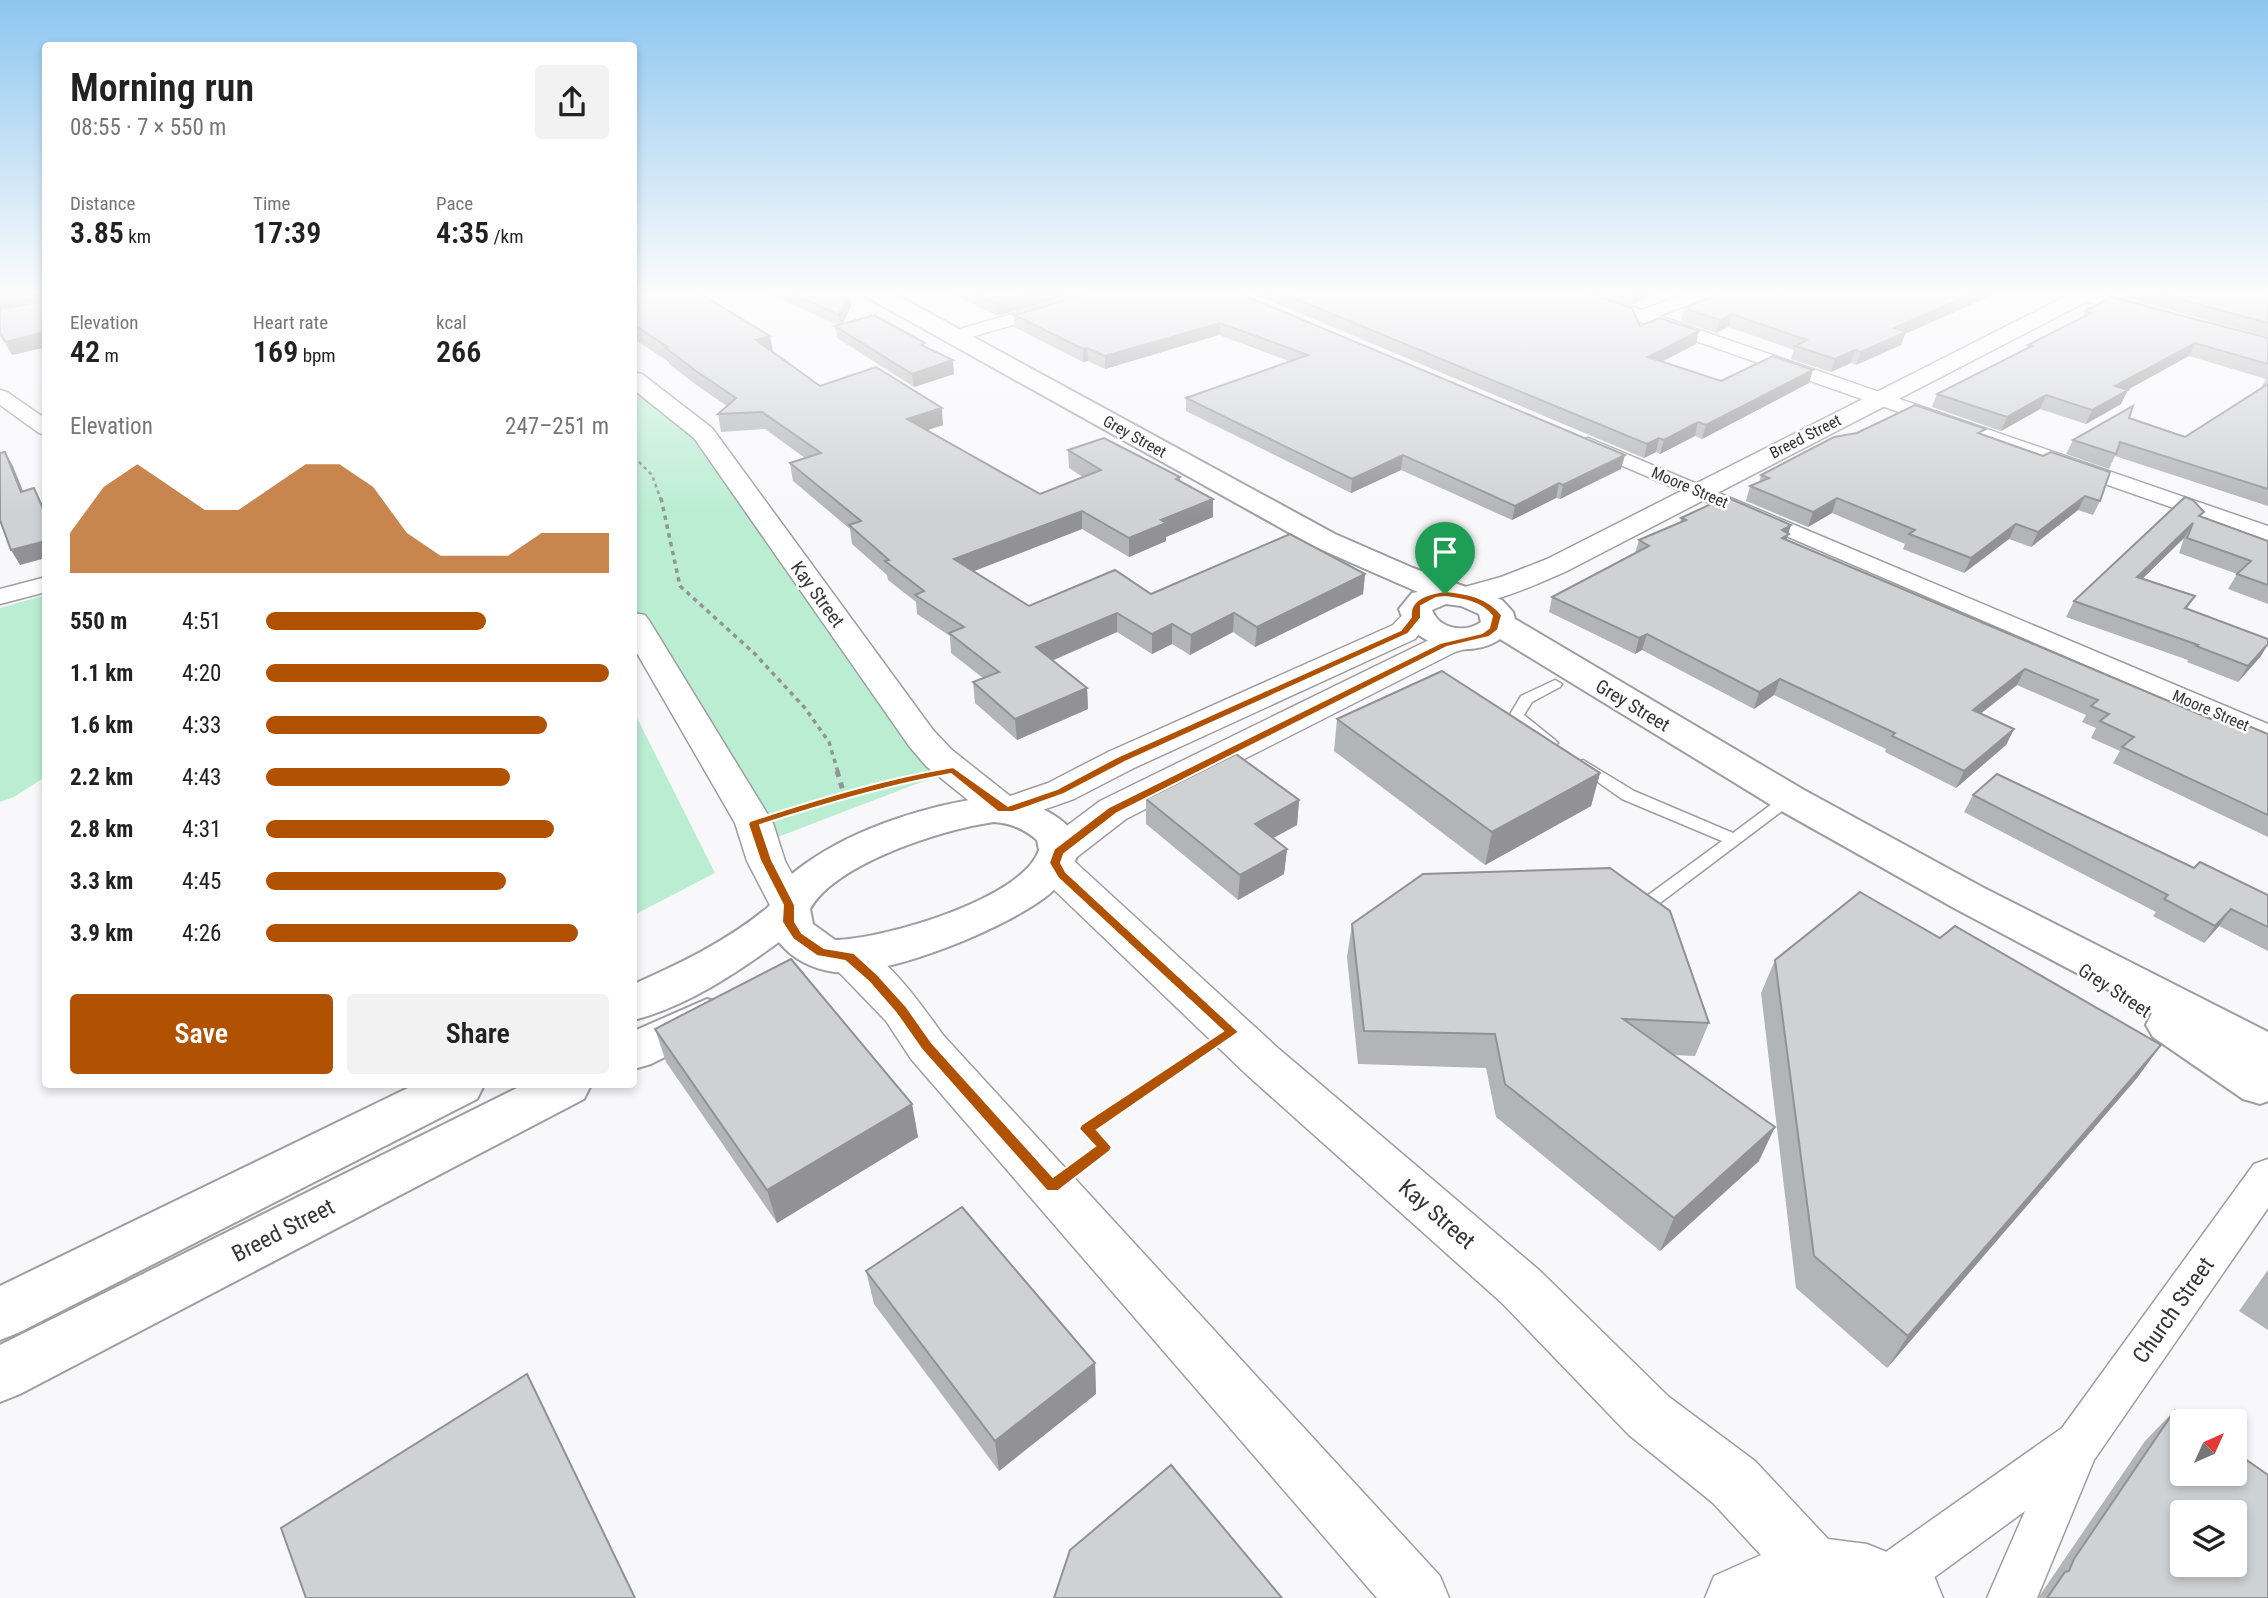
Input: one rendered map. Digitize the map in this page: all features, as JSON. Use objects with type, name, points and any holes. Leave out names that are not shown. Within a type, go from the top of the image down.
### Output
[{"type":"main road","name":"Grey Street","points":[[1008,366],[1324,540],[1402,575],[1491,607],[1483,629]]},
{"type":"main road","name":"Grey Street","points":[[1324,540],[1381,582],[1415,614],[1425,628],[1444,636],[1483,629],[1969,898],[2266,1080]]},
{"type":"main road","points":[[1415,614],[1418,605],[1433,596],[1461,595]]},
{"type":"main road","name":"Grey Street","points":[[1483,629],[1555,684],[1654,737],[1731,764]]},
{"type":"main road","points":[[637,1002],[715,966],[788,909],[809,881],[853,855],[950,817],[1005,809],[1026,814],[1041,822],[1051,833],[1057,858],[1018,895],[956,927],[883,951],[842,956],[788,974]]},
{"type":"main road","points":[[788,909],[788,922],[797,936],[811,947],[842,956]]},
{"type":"main road","points":[[637,1050],[747,997]]},
{"type":"main road","points":[[0,1314],[454,1088]]},
{"type":"main road","name":"Breed Street","points":[[0,1375],[561,1088]]},
{"type":"street","points":[[1789,366],[2268,534]]},
{"type":"street","name":"Breed Street","points":[[1461,595],[1512,583],[1557,565],[1943,366]]},
{"type":"street","name":"Kay Street","points":[[637,381],[703,433],[921,738],[953,770],[1005,809]]},
{"type":"street","points":[[0,396],[42,426]]},
{"type":"street","name":"Moore Street","points":[[1572,437],[2268,734]]},
{"type":"street","name":"Breed Street","points":[[1057,858],[1113,810],[1444,645],[1483,629],[1557,565]]},
{"type":"street","points":[[0,597],[42,585]]},
{"type":"street","points":[[1005,809],[1060,791],[1121,760],[1404,632],[1415,614]]},
{"type":"street","points":[[637,627],[754,824],[766,860],[788,909]]},
{"type":"street","name":"Kay Street","points":[[1057,858],[1062,875],[1283,1080],[1521,1287],[1619,1389],[1649,1416],[1734,1482],[1815,1569]]},
{"type":"street","points":[[842,956],[892,999],[927,1047],[1418,1598]]},
{"type":"street","name":"Church Street","points":[[2012,1598],[2078,1444],[2268,1176]]},
{"type":"street","name":"Church Street","points":[[1900,1590],[2078,1444]]},
{"type":"street","points":[[1736,1598],[1768,1581],[1815,1569],[1857,1571],[1900,1590]]},
{"type":"lane","points":[[1555,684],[1526,699],[1516,716],[1569,756],[1628,795],[1734,840]]},
{"type":"lane","points":[[1642,908],[1790,799]]},
{"type":"path","points":[[637,460],[652,475],[662,501],[680,586],[755,654],[805,708],[829,742],[844,794]]},
{"type":"path","points":[[754,824],[844,794],[953,770]]},
{"type":"path","points":[[1052,1186],[1105,1147],[1087,1129],[1232,1032]]},
{"type":"green space","points":[[637,381],[703,433],[953,770],[762,843],[754,823],[637,627]]},
{"type":"green space","points":[[42,596],[42,779],[14,797],[0,802],[0,608]]},
{"type":"green space","points":[[637,718],[715,873],[637,913]]},
{"type":"building","points":[[689,366],[792,366],[820,386],[876,367],[942,408],[907,419],[1040,494],[1101,470],[1068,450],[1104,438],[1180,477],[1176,479],[1213,499],[1161,520],[1166,523],[1129,538],[1082,511],[954,559],[1029,606],[1115,570],[1151,594],[1290,534],[1365,574],[1257,627],[1234,613],[1191,635],[1172,624],[1152,634],[1117,613],[1036,647],[1087,688],[1015,719],[973,682],[999,672],[949,633],[964,627],[915,595],[924,591],[885,561],[889,560],[849,525],[861,521],[790,463],[821,453],[762,412],[718,414],[736,398]]},
{"type":"building","points":[[898,366],[937,366],[912,374]]},
{"type":"building","points":[[1278,366],[1412,366],[1625,455],[1563,485],[1559,483],[1515,506],[1403,455],[1352,479],[1186,398]]},
{"type":"building","points":[[1457,366],[1674,366],[1721,381],[1753,366],[1800,366],[1813,370],[1706,425],[1698,422],[1664,440],[1659,438],[1647,444]]},
{"type":"building","points":[[1993,366],[2153,366],[2115,386],[2128,390],[2092,410],[2046,395],[2007,417],[1937,394]]},
{"type":"building","points":[[2268,384],[2268,489],[2120,442],[2116,454],[2073,440],[2133,406],[2129,418],[2185,437]]},
{"type":"building","points":[[1915,405],[1986,429],[1978,433],[2043,456],[2051,452],[2110,472],[2100,501],[2085,496],[2038,532],[2016,524],[1971,558],[1909,534],[1915,530],[1837,498],[1813,512],[1750,486],[1769,478],[1761,475],[1834,437],[1857,433]]},
{"type":"building","points":[[5,452],[21,492],[34,488],[42,507],[42,542],[11,550],[0,520],[0,453]]},
{"type":"building","points":[[1726,497],[1791,525],[1782,530],[1789,534],[1782,538],[2211,719],[2217,713],[2268,734],[2268,815],[2122,747],[2134,737],[2100,721],[2109,714],[2091,706],[2098,700],[2025,669],[1973,710],[2014,729],[1964,771],[1892,736],[1895,733],[1780,679],[1759,692],[1647,634],[1639,638],[1552,597],[1649,546],[1639,540],[1686,520],[1681,518]]},
{"type":"building","points":[[2185,497],[2193,500],[2204,512],[2199,516],[2268,541],[2268,585],[2237,574],[2251,561],[2187,538],[2193,523],[2137,577],[2195,596],[2185,608],[2268,639],[2268,644],[2248,666],[2196,646],[2198,645],[2074,601]]},
{"type":"building","points":[[1442,671],[1600,773],[1492,832],[1337,719]]},
{"type":"building","points":[[1236,754],[1299,800],[1255,824],[1287,849],[1240,875],[1146,799]]},
{"type":"building","points":[[1997,774],[2194,868],[2200,862],[2268,895],[2268,927],[2231,909],[2215,926],[2164,899],[2168,895],[1973,795]]},
{"type":"building","points":[[1610,868],[1670,911],[1709,1023],[1623,1019],[1775,1127],[1674,1218],[1505,1084],[1495,1034],[1364,1031],[1352,924],[1423,874]]},
{"type":"building","points":[[1860,892],[1940,938],[1955,926],[2161,1045],[1908,1336],[1814,1256],[1775,960]]},
{"type":"building","points":[[791,959],[912,1104],[767,1190],[655,1029]]},
{"type":"building","points":[[962,1207],[1095,1363],[995,1441],[866,1271]]},
{"type":"building","points":[[527,1374],[635,1598],[306,1598],[281,1528]]},
{"type":"building","points":[[2170,1417],[2170,1486],[2247,1486],[2247,1460],[2268,1475],[2268,1598],[2047,1598],[2065,1572],[2069,1571],[2074,1559]]},
{"type":"building","points":[[1171,1465],[1282,1598],[1054,1598],[1070,1550]]},
{"type":"route","points":[[1445,594],[1465,596],[1491,607],[1497,615],[1494,630],[1485,635],[1444,645],[1113,810],[1058,852],[1055,863],[1062,875],[1232,1032],[1087,1129],[1105,1147],[1052,1186],[927,1047],[901,1009],[874,978],[849,956],[835,956],[811,947],[797,936],[788,922],[789,905],[766,860],[754,824],[844,794],[953,770],[1002,809],[1009,810],[1060,791],[1121,760],[1404,632],[1416,618],[1418,605],[1433,596],[1445,594]]}]
